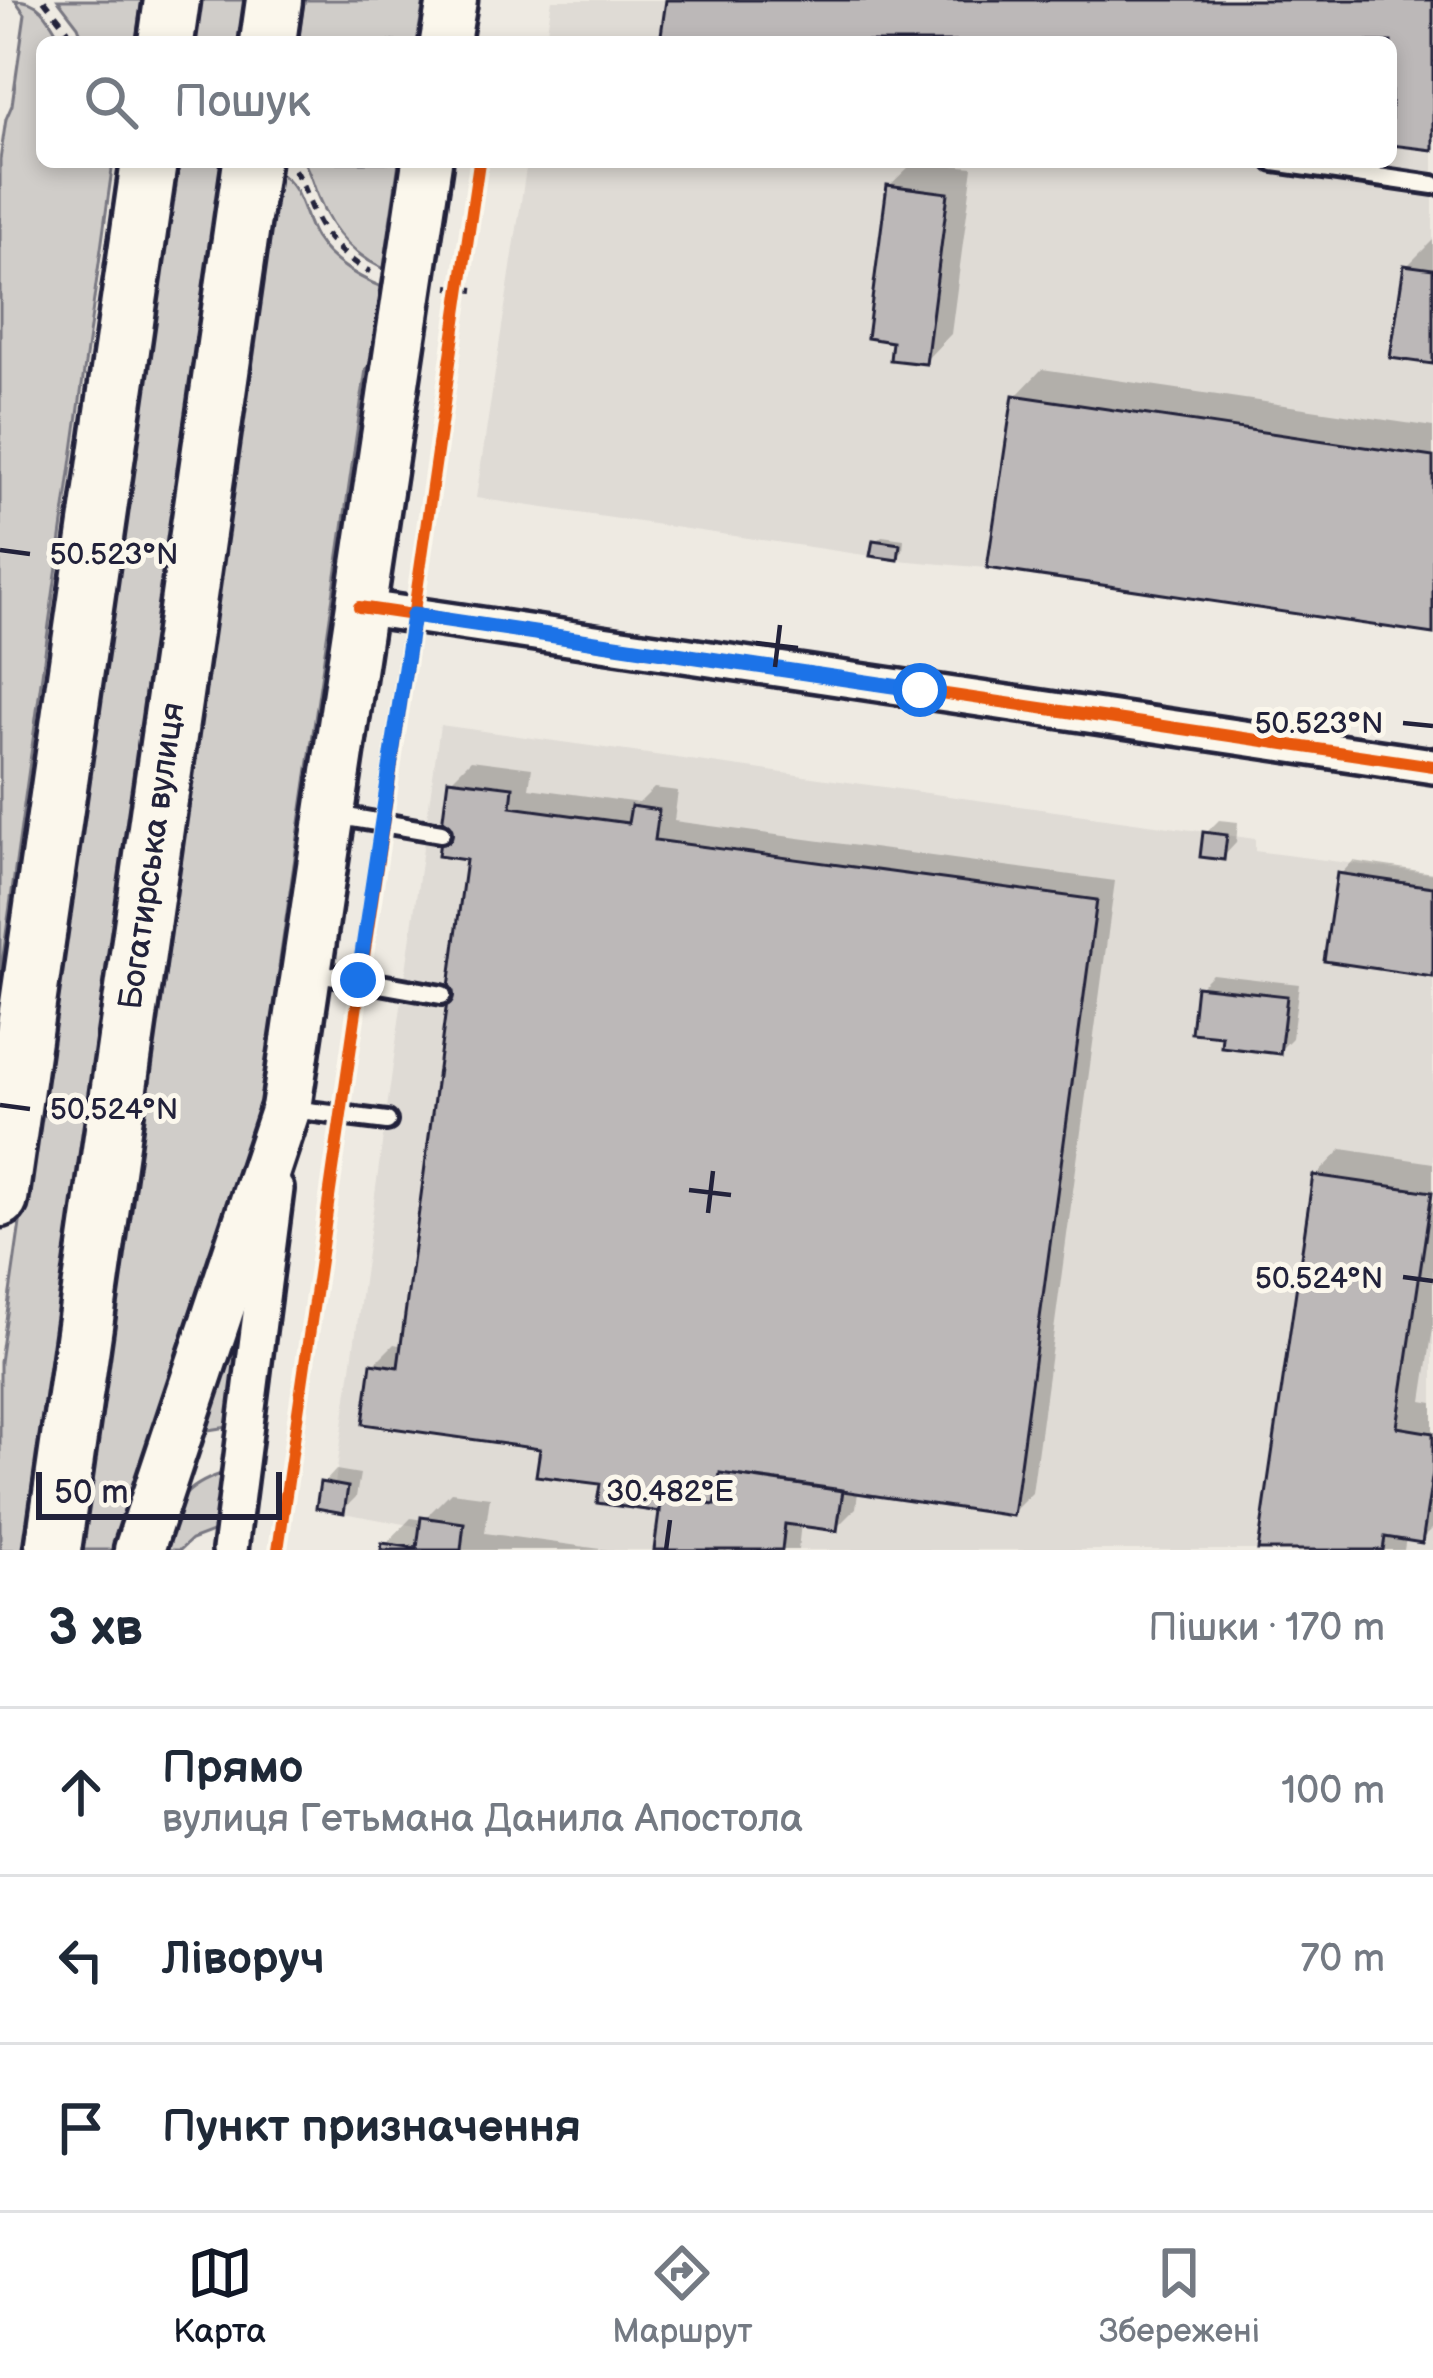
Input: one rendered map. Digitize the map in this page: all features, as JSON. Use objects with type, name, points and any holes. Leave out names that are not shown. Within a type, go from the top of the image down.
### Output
[{"type":"main road","points":[[167,36],[172,0]]},
{"type":"main road","points":[[269,36],[274,0]]},
{"type":"main road","points":[[447,36],[452,0]]},
{"type":"main road","points":[[0,1199],[148,168]]},
{"type":"main road","name":"Богатирська вулиця","points":[[53,1550],[250,168]]},
{"type":"main road","points":[[139,1550],[286,1108],[426,168]]},
{"type":"street","points":[[359,607],[1433,766]]},
{"type":"street","points":[[230,1550],[286,1108]]},
{"type":"lane","points":[[1315,168],[1433,185]]},
{"type":"lane","points":[[330,814],[441,833]]},
{"type":"lane","points":[[307,971],[442,994]]},
{"type":"lane","points":[[286,1108],[387,1121]]},
{"type":"path","points":[[44,0],[70,36]]},
{"type":"path","points":[[293,168],[329,238],[363,269],[385,278],[467,290]]},
{"type":"path","points":[[456,312],[467,290],[463,268]]},
{"type":"shaded area","points":[[15,0],[39,7],[59,36],[36,36],[36,168],[112,168],[0,978],[0,160],[25,14]]},
{"type":"shaded area","points":[[58,0],[142,0],[137,36],[82,36]]},
{"type":"shaded area","points":[[197,0],[245,0],[241,36],[192,36]]},
{"type":"shaded area","points":[[304,0],[424,0],[418,36],[299,36]]},
{"type":"shaded area","points":[[552,0],[1433,0],[1433,634],[476,498],[526,168],[1397,168],[1397,36],[546,36]]},
{"type":"shaded area","points":[[172,168],[221,168],[26,1550],[0,1550],[0,1362]]},
{"type":"shaded area","points":[[307,168],[398,168],[390,223],[398,246],[393,272],[358,253],[325,211]]},
{"type":"shaded area","points":[[278,173],[292,186],[315,237],[330,255],[360,277],[393,291],[382,348],[366,369],[279,967],[292,1000],[119,1550],[80,1550]]},
{"type":"shaded area","points":[[440,725],[1255,839],[1255,851],[1433,874],[1433,1550],[381,1550],[382,1543],[417,1548],[420,1527],[316,1508],[320,1482],[335,1484]]},
{"type":"shaded area","points":[[250,1262],[228,1427],[196,1432]]},
{"type":"shaded area","points":[[221,1474],[215,1531],[180,1550],[157,1550],[186,1494]]},
{"type":"building","points":[[666,0],[1433,0],[1433,150],[1397,146],[1397,36],[661,36]]},
{"type":"building","points":[[887,185],[948,193],[926,364],[890,360],[892,342],[867,338]]},
{"type":"building","points":[[1404,265],[1433,269],[1433,364],[1390,358]]},
{"type":"building","points":[[1013,395],[1433,457],[1433,634],[987,568]]},
{"type":"building","points":[[873,540],[900,544],[898,560],[870,556]]},
{"type":"building","points":[[448,779],[513,787],[511,807],[628,823],[631,806],[659,810],[655,840],[1097,900],[1013,1516],[720,1473],[715,1505],[661,1498],[660,1512],[597,1503],[600,1484],[536,1476],[540,1449],[363,1424],[371,1363],[398,1367],[466,860],[438,856]]},
{"type":"building","points":[[1203,832],[1227,835],[1224,860],[1200,857]]},
{"type":"building","points":[[1337,873],[1433,887],[1433,977],[1324,961]]},
{"type":"building","points":[[1196,986],[1287,996],[1280,1054],[1221,1047],[1222,1036],[1191,1033]]},
{"type":"building","points":[[1313,1175],[1432,1192],[1397,1427],[1433,1433],[1433,1472],[1422,1543],[1385,1537],[1383,1550],[1258,1550]]},
{"type":"building","points":[[720,1473],[843,1490],[837,1531],[785,1524],[782,1550],[654,1550],[661,1498],[715,1505]]},
{"type":"building","points":[[320,1482],[348,1487],[344,1513],[316,1508]]},
{"type":"building","points":[[421,1517],[464,1523],[461,1550],[381,1550],[382,1543],[417,1548]]},
{"type":"cycle path","points":[[278,1550],[478,168]]},
{"type":"cycle path","points":[[359,607],[1433,766]]},
{"type":"route","points":[[358,980],[413,615],[920,690]]}]
